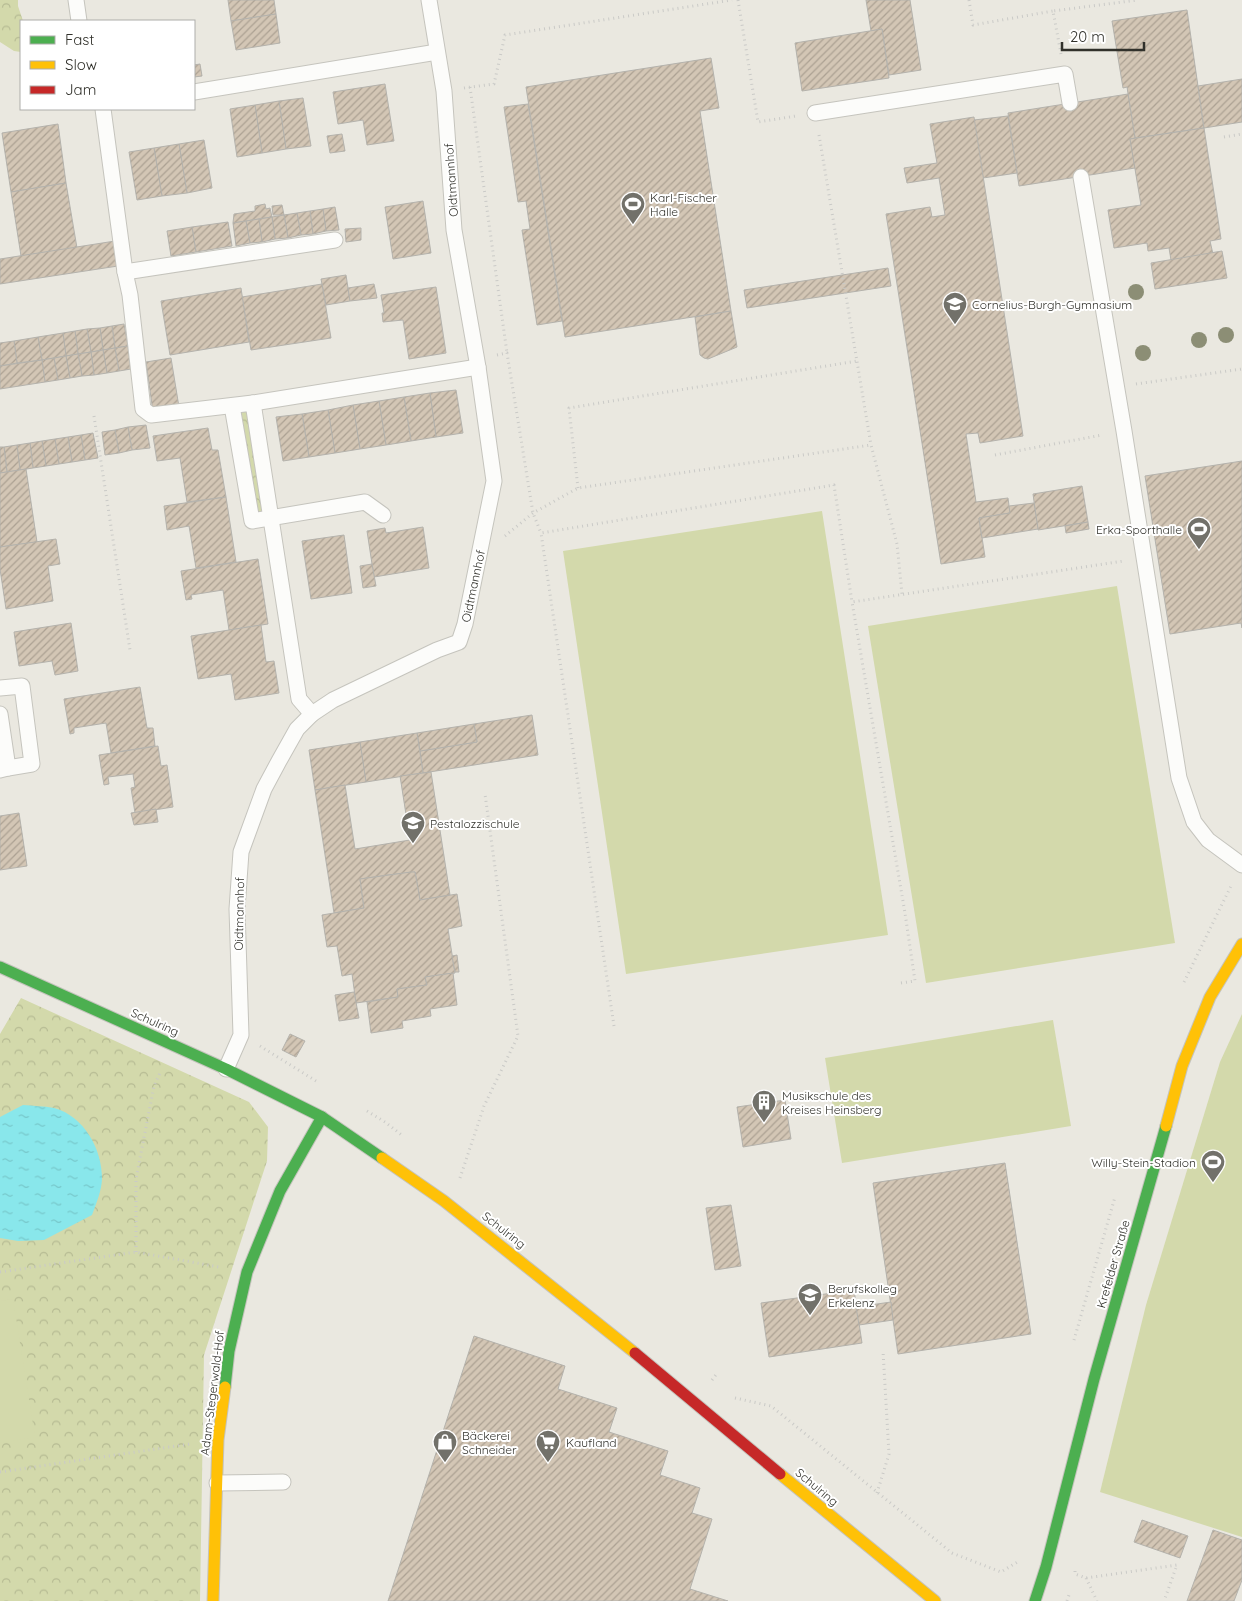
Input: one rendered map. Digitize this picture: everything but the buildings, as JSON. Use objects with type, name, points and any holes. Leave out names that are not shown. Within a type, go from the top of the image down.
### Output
[{"type":"street","name":"Krefelder Straße","points":[[1035,1601],[1046,1566],[1094,1379],[1182,1066],[1210,997],[1242,944]]},
{"type":"street","name":"Schulring","points":[[0,967],[226,1068],[322,1117],[444,1201],[540,1276],[660,1372],[828,1514],[935,1601]]},
{"type":"street","name":"Adam-Stegerwald-Hof","points":[[213,1601],[218,1440],[229,1352],[247,1272],[280,1191],[322,1117]]},
{"type":"lane","points":[[76,0],[79,20]]},
{"type":"lane","name":"Oidtmannhof","points":[[226,1068],[241,1036],[237,909],[241,852],[264,789],[297,729],[312,714],[333,700],[437,650],[459,642],[465,624],[481,550],[494,481],[477,362],[454,230],[444,91],[429,0]]},
{"type":"lane","points":[[195,92],[437,52]]},
{"type":"lane","points":[[815,113],[1065,74],[1070,103]]},
{"type":"lane","points":[[103,110],[125,272],[130,295],[143,409],[150,416],[253,403],[477,362]]},
{"type":"lane","points":[[1081,177],[1124,431],[1179,778],[1194,822],[1208,840],[1242,865]]},
{"type":"lane","points":[[125,272],[335,240]]},
{"type":"lane","points":[[253,403],[299,699],[312,714]]},
{"type":"lane","points":[[232,406],[252,521],[365,502],[383,515]]},
{"type":"lane","points":[[0,688],[22,686],[32,764],[4,769],[0,714]]},
{"type":"lane","points":[[217,1483],[283,1482]]},
{"type":"path","points":[[614,1026],[541,532],[533,513],[506,353],[470,87],[494,84],[505,35],[732,0]]},
{"type":"path","points":[[738,0],[758,122],[815,113],[871,445],[896,544],[902,594]]},
{"type":"path","points":[[969,0],[973,25],[1138,0]]},
{"type":"path","points":[[1053,12],[1065,74]]},
{"type":"path","points":[[1224,137],[1242,134]]},
{"type":"path","points":[[477,362],[506,353]]},
{"type":"path","points":[[578,488],[569,408],[857,360]]},
{"type":"path","points":[[1116,387],[1242,369]]},
{"type":"path","points":[[94,416],[130,650]]},
{"type":"path","points":[[995,455],[1124,431]]},
{"type":"path","points":[[481,550],[492,547],[533,513],[578,488],[871,445]]},
{"type":"path","points":[[541,532],[834,485],[915,981],[901,983]]},
{"type":"path","points":[[852,602],[1144,558]]},
{"type":"path","points":[[452,1174],[459,1180],[484,1106],[518,1036],[485,794]]},
{"type":"path","points":[[241,1036],[321,1083]]},
{"type":"path","points":[[136,1252],[136,1179],[154,1086],[171,1044]]},
{"type":"path","points":[[361,1108],[385,1122],[407,1139]]},
{"type":"path","points":[[0,1272],[136,1252],[247,1272]]},
{"type":"path","points":[[877,1493],[889,1454],[883,1351]]},
{"type":"path","points":[[718,1372],[712,1380],[719,1386]]},
{"type":"path","points":[[734,1398],[771,1406],[952,1553],[1001,1572],[1021,1560],[1046,1566]]},
{"type":"path","points":[[0,1472],[218,1440]]},
{"type":"path","points":[[1067,1601],[1074,1574],[1086,1578],[1177,1565],[1164,1601]]},
{"type":"path","points":[[1086,1578],[1097,1601]]},
{"type":"green space","points":[[0,0],[18,0],[23,20],[20,20],[20,52],[14,51],[0,42]]},
{"type":"green space","points":[[248,411],[265,512],[255,513],[238,413]]},
{"type":"green space","points":[[822,511],[888,935],[626,974],[563,551]]},
{"type":"green space","points":[[1117,586],[1175,943],[926,983],[868,626]]},
{"type":"green space","points":[[21,998],[249,1102],[268,1127],[267,1161],[204,1355],[200,1601],[0,1601],[0,1034]]},
{"type":"green space","name":"Willy-Stein-Stadion","points":[[1242,1014],[1242,1537],[1100,1492],[1146,1305],[1220,1062]]},
{"type":"green space","points":[[1053,1020],[1071,1126],[842,1163],[825,1058]]},
{"type":"green space","points":[[13,1299],[35,1437],[0,1443],[0,1301]]},
{"type":"water","points":[[23,1105],[54,1108],[74,1118],[95,1145],[101,1167],[101,1187],[92,1215],[44,1240],[18,1241],[0,1238],[0,1117]]},
{"type":"traffic: fast","points":[[0,967],[226,1069],[322,1117],[382,1158]]},
{"type":"traffic: fast","points":[[225,1387],[229,1351],[247,1272],[280,1191],[322,1117]]},
{"type":"traffic: fast","points":[[1035,1601],[1046,1567],[1094,1379],[1166,1126]]},
{"type":"traffic: slow","points":[[1166,1126],[1182,1066],[1210,997],[1242,944]]},
{"type":"traffic: slow","points":[[382,1158],[444,1201],[635,1353]]},
{"type":"traffic: slow","points":[[213,1601],[218,1440],[225,1387]]},
{"type":"traffic: slow","points":[[780,1474],[935,1601]]},
{"type":"traffic: jam","points":[[635,1353],[780,1474]]},
{"type":"place","name":"Karl-Fischer Halle","points":[[633,225]]},
{"type":"place","name":"Cornelius-Burgh-Gymnasium","points":[[955,325]]},
{"type":"place","name":"Erka-Sporthalle","points":[[1199,550]]},
{"type":"place","name":"Pestalozzischule","points":[[413,844]]},
{"type":"place","name":"Musikschule des Kreises Heinsberg","points":[[764,1123]]},
{"type":"place","name":"Willy-Stein-Stadion","points":[[1213,1183]]},
{"type":"place","name":"Berufskolleg Erkelenz","points":[[810,1316]]},
{"type":"place","name":"Bäckerei Schneider","points":[[445,1463]]},
{"type":"place","name":"Kaufland","points":[[548,1463]]}]
